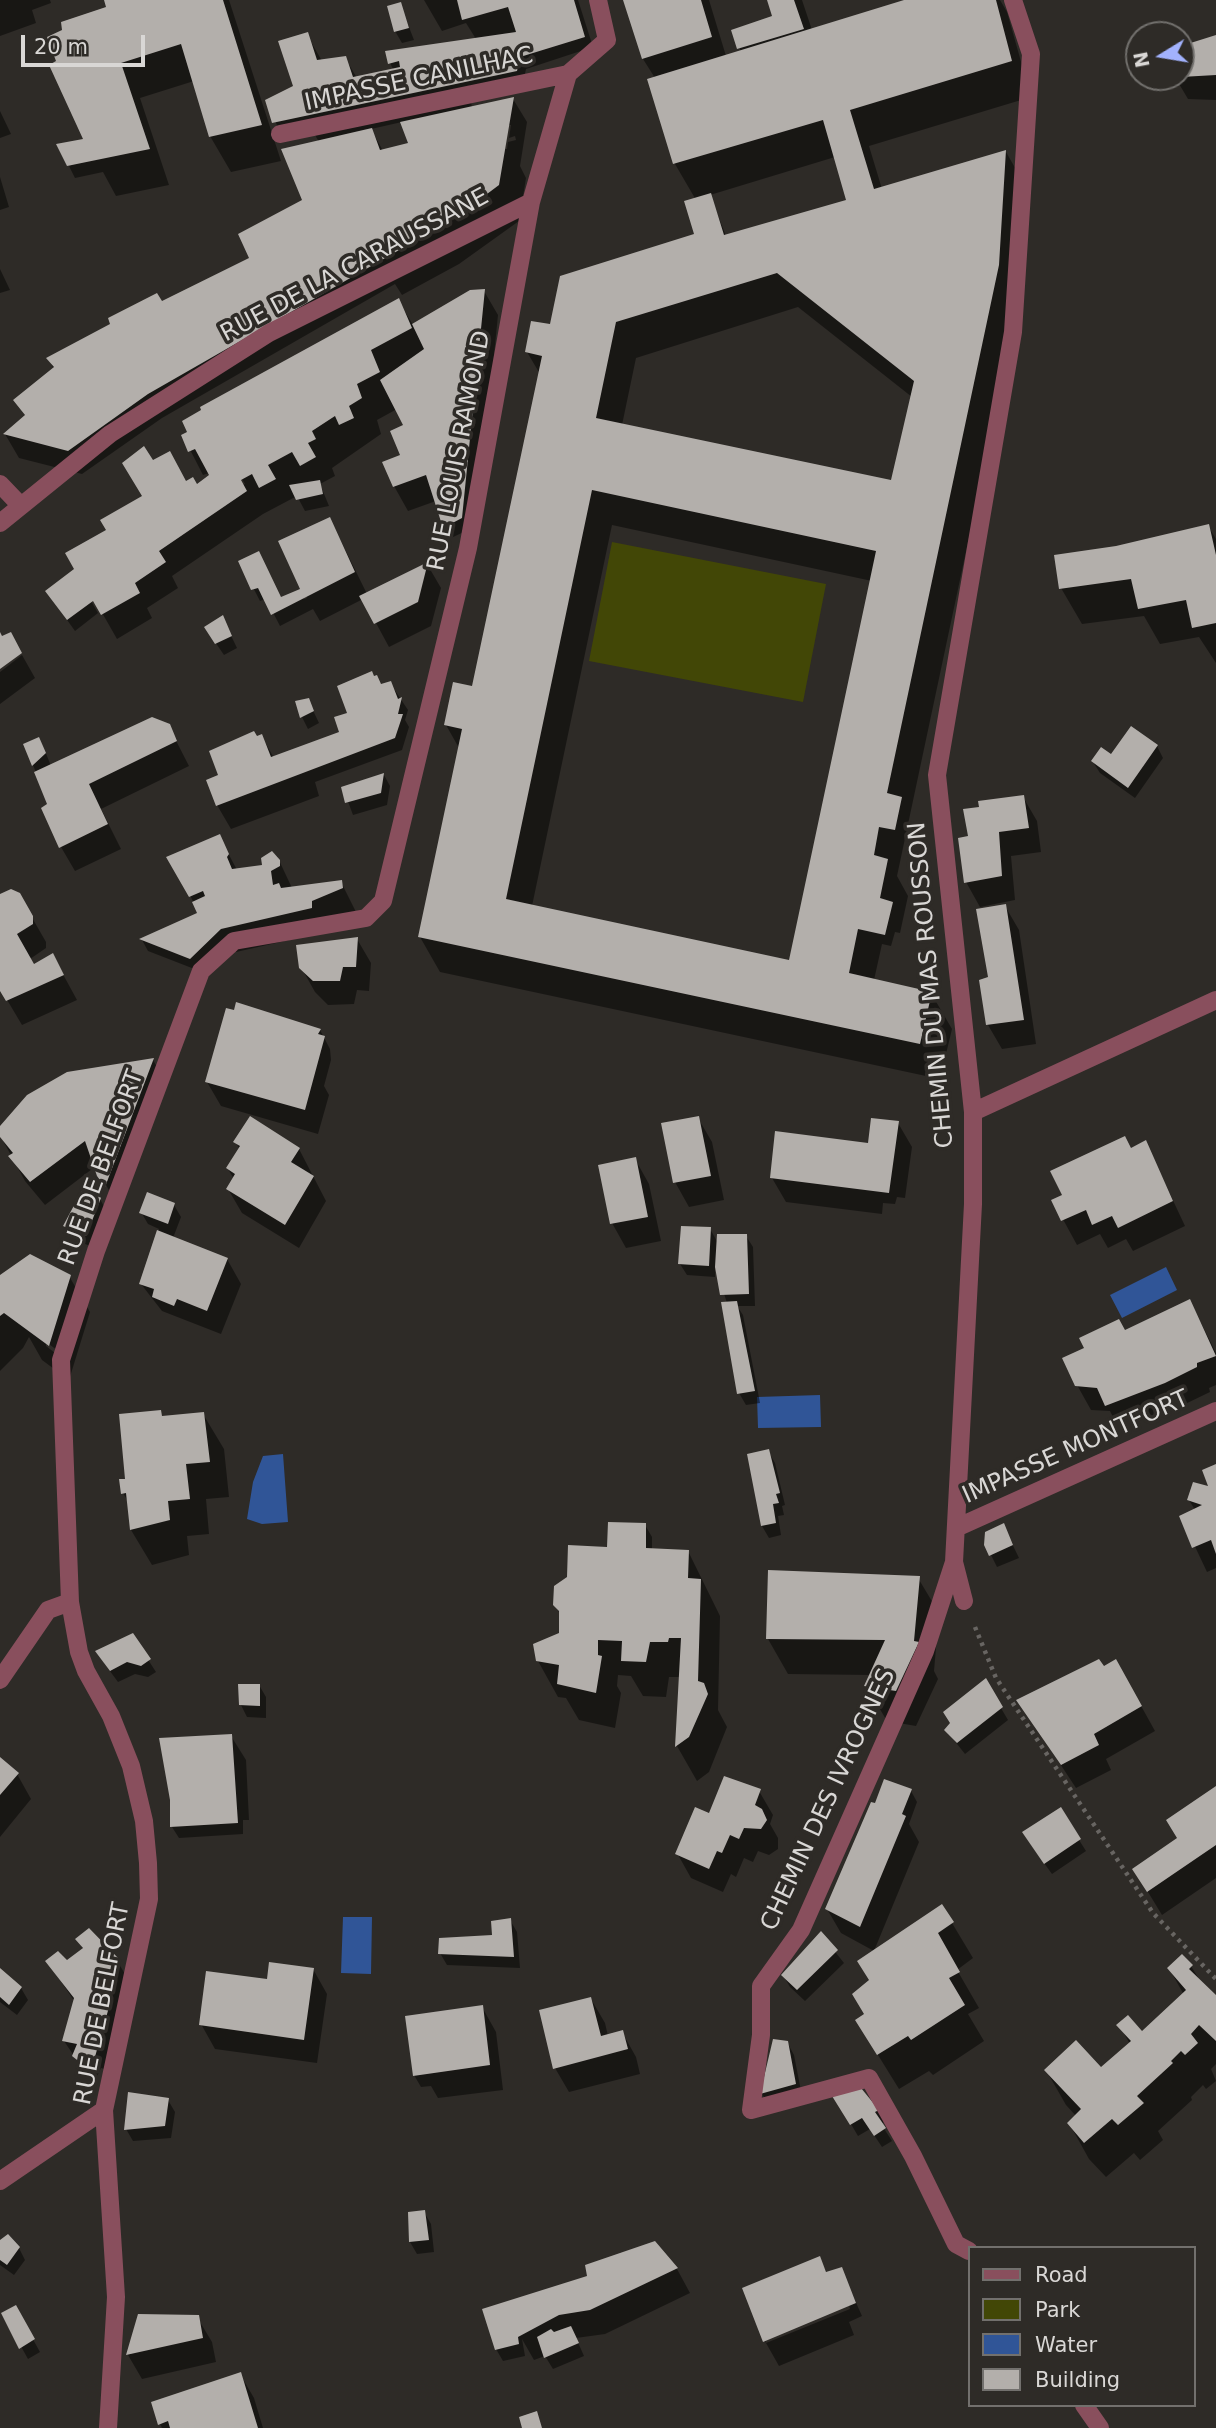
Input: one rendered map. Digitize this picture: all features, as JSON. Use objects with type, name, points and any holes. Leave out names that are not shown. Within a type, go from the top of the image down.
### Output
[{"type":"street","points":[[568,74],[607,40],[598,0]]},
{"type":"street","name":"CHEMIN DU MAS ROUSSON","points":[[964,1601],[954,1562],[973,1204],[973,1112],[937,775],[1013,332],[1031,54],[1013,0]]},
{"type":"street","name":"IMPASSE CANILHAC","points":[[280,134],[568,74]]},
{"type":"street","name":"RUE LOUIS RAMOND","points":[[387,887],[468,548],[531,202],[568,74]]},
{"type":"street","name":"RUE DE LA CARAUSSANE","points":[[0,523],[110,434],[269,333],[531,202]]},
{"type":"street","points":[[0,484],[21,506]]},
{"type":"street","name":"RUE DE BELFORT","points":[[108,2428],[116,2297],[104,2110],[149,1899],[149,1863],[144,1821],[131,1766],[111,1716],[86,1671],[79,1652],[70,1602],[61,1360],[96,1251],[201,971],[234,941],[366,918],[383,901],[387,887]]},
{"type":"street","points":[[973,1112],[1216,1000]]},
{"type":"street","name":"IMPASSE MONTFORT","points":[[956,1528],[1216,1412]]},
{"type":"street","name":"CHEMIN DES IVROGNES","points":[[954,1562],[925,1651],[801,1930],[761,1986],[761,2035],[751,2110],[869,2078],[913,2156],[956,2244],[968,2250]]},
{"type":"street","points":[[0,1680],[48,1610],[70,1602]]},
{"type":"street","points":[[0,2181],[104,2110]]},
{"type":"street","points":[[1085,2407],[1100,2428]]},
{"type":"path","points":[[964,1601],[996,1678],[1153,1913],[1216,1979]]},
{"type":"green space","points":[[612,542],[826,584],[803,702],[589,661]]},
{"type":"water","points":[[1166,1267],[1177,1290],[1122,1318],[1110,1295]]},
{"type":"water","points":[[820,1395],[821,1427],[758,1428],[757,1397]]},
{"type":"water","points":[[283,1454],[288,1522],[262,1524],[247,1519],[253,1482],[263,1456]]},
{"type":"water","points":[[343,1917],[372,1917],[371,1974],[341,1973]]},
{"type":"building","points":[[104,0],[223,0],[262,125],[209,137],[181,44],[121,63],[150,149],[67,166],[56,144],[83,139],[49,65],[56,61],[47,37],[62,30],[61,22],[106,7]]},
{"type":"building","points":[[457,0],[574,0],[585,37],[520,57],[517,71],[272,123],[265,100],[293,86],[278,41],[308,32],[317,60],[346,56],[353,77],[400,67],[399,61],[388,64],[385,51],[516,32],[508,7],[462,20]]},
{"type":"building","points":[[623,0],[701,0],[712,37],[642,59]]},
{"type":"building","points":[[767,0],[794,0],[804,29],[737,49],[731,30],[772,16]]},
{"type":"building","points":[[904,0],[996,0],[1012,61],[850,110],[874,189],[1006,150],[999,265],[887,793],[902,797],[895,830],[879,827],[874,855],[888,859],[880,898],[893,902],[885,935],[858,929],[849,973],[932,992],[920,1044],[418,937],[462,729],[444,725],[453,682],[472,686],[542,356],[525,352],[531,321],[550,324],[560,276],[694,234],[684,201],[711,193],[724,235],[846,200],[823,120],[673,164],[647,79]],"holes":[[[777,273],[914,381],[891,480],[596,418],[616,322]],[[592,490],[876,551],[789,960],[506,899]]]},
{"type":"building","points":[[401,2],[409,28],[394,32],[387,6]]},
{"type":"building","points":[[1216,35],[1216,75],[1195,76],[1195,42]]},
{"type":"building","points":[[514,97],[499,185],[455,218],[148,394],[68,451],[3,434],[25,415],[13,400],[54,367],[46,358],[110,324],[108,318],[157,293],[162,301],[249,258],[238,234],[302,200],[281,149],[372,128],[380,150],[408,143],[400,122]]},
{"type":"building","points":[[485,289],[462,518],[443,528],[426,475],[393,487],[382,462],[400,455],[390,431],[403,425],[380,380],[424,349],[412,324],[470,290]]},
{"type":"building","points":[[399,298],[412,328],[371,350],[380,372],[357,384],[362,398],[349,406],[354,418],[339,425],[335,416],[312,431],[316,439],[308,443],[316,457],[300,466],[292,452],[268,465],[276,479],[259,488],[252,474],[241,480],[247,491],[159,551],[166,562],[135,583],[140,593],[101,615],[93,601],[67,620],[45,591],[74,569],[65,553],[106,530],[100,520],[142,496],[122,463],[144,446],[153,460],[170,451],[186,481],[193,477],[197,484],[209,475],[195,449],[188,452],[181,435],[187,432],[182,421],[201,410],[200,407]]},
{"type":"building","points":[[320,480],[323,494],[296,500],[289,485]]},
{"type":"building","points":[[330,517],[355,572],[271,615],[258,588],[251,590],[238,561],[259,551],[281,597],[300,589],[278,541]]},
{"type":"building","points":[[1209,524],[1216,555],[1216,623],[1192,628],[1186,600],[1138,609],[1131,579],[1059,589],[1054,555],[1116,546]]},
{"type":"building","points":[[428,562],[418,602],[374,624],[359,596]]},
{"type":"building","points":[[223,615],[232,636],[215,644],[204,627]]},
{"type":"building","points":[[0,632],[2,636],[11,632],[22,653],[0,669]]},
{"type":"building","points":[[372,671],[381,684],[391,681],[398,699],[402,697],[398,714],[403,714],[395,738],[216,806],[206,780],[218,775],[209,751],[254,731],[257,736],[262,734],[271,757],[339,732],[334,717],[347,713],[337,686]]},
{"type":"building","points":[[309,698],[314,711],[300,718],[295,701]]},
{"type":"building","points":[[152,717],[170,724],[177,741],[89,784],[108,824],[59,848],[41,808],[47,804],[34,772]]},
{"type":"building","points":[[1131,726],[1158,745],[1128,788],[1091,761],[1101,747],[1111,754]]},
{"type":"building","points":[[39,737],[46,753],[32,766],[23,744]]},
{"type":"building","points":[[384,773],[381,793],[345,803],[341,787]]},
{"type":"building","points":[[1024,795],[1029,828],[999,832],[1002,876],[964,883],[958,838],[968,836],[963,809],[979,807],[978,801]]},
{"type":"building","points":[[220,834],[232,869],[262,865],[261,858],[272,851],[280,860],[280,866],[271,871],[273,885],[279,883],[281,888],[342,880],[343,888],[312,901],[312,908],[221,929],[190,959],[139,939],[197,913],[192,902],[205,896],[203,891],[189,897],[166,857]]},
{"type":"building","points":[[11,889],[20,893],[33,916],[33,924],[17,934],[34,964],[53,953],[64,975],[6,1001],[0,991],[0,894]]},
{"type":"building","points":[[1006,904],[1024,1020],[986,1025],[979,980],[988,977],[976,909]]},
{"type":"building","points":[[358,937],[356,967],[343,967],[340,981],[313,981],[299,968],[296,945]]},
{"type":"building","points":[[236,1002],[321,1029],[318,1034],[325,1036],[305,1110],[205,1082],[226,1008],[234,1010]]},
{"type":"building","points":[[154,1058],[105,1187],[97,1176],[85,1141],[30,1182],[8,1156],[13,1153],[0,1137],[0,1126],[27,1095],[67,1072]]},
{"type":"building","points":[[250,1116],[300,1148],[291,1162],[314,1176],[285,1225],[226,1189],[235,1174],[226,1168],[240,1146],[233,1142]]},
{"type":"building","points":[[699,1116],[711,1176],[673,1183],[661,1123]]},
{"type":"building","points":[[871,1118],[899,1121],[889,1193],[770,1178],[775,1131],[868,1143]]},
{"type":"building","points":[[1125,1136],[1131,1148],[1146,1140],[1173,1201],[1118,1228],[1112,1216],[1092,1225],[1086,1210],[1061,1221],[1051,1200],[1062,1195],[1050,1171]]},
{"type":"building","points":[[636,1157],[648,1217],[610,1224],[598,1165]]},
{"type":"building","points":[[86,1183],[101,1198],[86,1236],[63,1226]]},
{"type":"building","points":[[147,1192],[175,1203],[168,1224],[139,1213]]},
{"type":"building","points":[[681,1226],[711,1227],[709,1266],[678,1264]]},
{"type":"building","points":[[157,1230],[228,1258],[207,1311],[177,1299],[174,1306],[152,1297],[154,1289],[139,1284]]},
{"type":"building","points":[[717,1234],[747,1234],[749,1294],[720,1295],[715,1267]]},
{"type":"building","points":[[30,1254],[71,1275],[49,1346],[4,1313],[0,1316],[0,1275]]},
{"type":"building","points":[[1190,1299],[1216,1356],[1197,1363],[1197,1367],[1165,1383],[1105,1406],[1097,1388],[1075,1386],[1062,1358],[1084,1348],[1079,1338],[1119,1319],[1125,1330]]},
{"type":"building","points":[[737,1301],[755,1391],[737,1394],[721,1302]]},
{"type":"building","points":[[161,1410],[162,1416],[204,1412],[210,1462],[186,1464],[190,1499],[168,1501],[170,1520],[130,1530],[126,1493],[121,1494],[119,1479],[125,1479],[119,1414]]},
{"type":"building","points":[[769,1449],[780,1493],[776,1494],[779,1503],[773,1504],[776,1523],[761,1526],[747,1454]]},
{"type":"building","points":[[1216,1464],[1216,1554],[1211,1540],[1192,1548],[1179,1516],[1202,1505],[1187,1500],[1193,1482],[1208,1486],[1202,1470]]},
{"type":"building","points":[[608,1522],[646,1523],[646,1548],[689,1550],[688,1578],[701,1579],[698,1681],[704,1683],[708,1694],[689,1737],[675,1747],[681,1638],[669,1638],[668,1642],[650,1642],[646,1662],[621,1661],[622,1641],[598,1640],[598,1655],[602,1656],[596,1693],[557,1684],[559,1665],[536,1661],[533,1644],[559,1633],[559,1611],[553,1605],[554,1586],[567,1577],[568,1545],[607,1547]]},
{"type":"building","points":[[1004,1523],[1013,1545],[989,1556],[984,1545],[985,1532]]},
{"type":"building","points":[[768,1570],[920,1576],[914,1641],[919,1642],[896,1691],[864,1686],[885,1640],[766,1639]]},
{"type":"building","points":[[133,1633],[151,1659],[141,1666],[127,1662],[110,1671],[95,1651]]},
{"type":"building","points":[[1099,1659],[1104,1666],[1116,1659],[1142,1706],[1094,1734],[1099,1745],[1061,1765],[1016,1700]]},
{"type":"building","points":[[986,1678],[1003,1707],[957,1743],[944,1730],[950,1723],[943,1712]]},
{"type":"building","points":[[238,1684],[260,1684],[260,1706],[239,1705]]},
{"type":"building","points":[[232,1734],[238,1823],[170,1827],[170,1800],[159,1738]]},
{"type":"building","points":[[0,1757],[19,1773],[0,1795]]},
{"type":"building","points":[[724,1776],[761,1789],[755,1805],[762,1809],[767,1820],[761,1829],[744,1828],[739,1839],[730,1835],[722,1853],[717,1851],[709,1869],[675,1854],[695,1807],[709,1813]]},
{"type":"building","points":[[884,1779],[912,1789],[902,1814],[906,1816],[860,1927],[825,1909],[871,1802],[875,1803]]},
{"type":"building","points":[[1216,1786],[1216,1845],[1147,1892],[1132,1869],[1177,1838],[1166,1820]]},
{"type":"building","points":[[1061,1807],[1081,1839],[1044,1864],[1022,1832]]},
{"type":"building","points":[[942,1904],[954,1922],[938,1933],[960,1972],[949,1978],[965,2005],[911,2040],[908,2036],[877,2055],[855,2020],[864,2014],[852,1994],[869,1980],[857,1961]]},
{"type":"building","points":[[511,1918],[514,1957],[438,1954],[439,1938],[492,1935],[491,1921]]},
{"type":"building","points":[[89,1928],[118,1958],[111,2000],[91,2071],[72,2056],[77,2044],[62,2041],[74,1998],[45,1961],[58,1951],[67,1960],[83,1948],[75,1939]]},
{"type":"building","points":[[821,1931],[838,1950],[797,1990],[781,1975]]},
{"type":"building","points":[[1182,1954],[1193,1965],[1189,1969],[1216,1995],[1216,2041],[1199,2025],[1191,2034],[1198,2043],[1185,2055],[1181,2051],[1171,2061],[1173,2063],[1137,2096],[1144,2103],[1118,2125],[1112,2119],[1084,2143],[1067,2123],[1081,2109],[1044,2070],[1076,2040],[1101,2067],[1131,2041],[1116,2025],[1128,2015],[1142,2031],[1186,1990],[1167,1968]]},
{"type":"building","points":[[269,1962],[314,1968],[304,2040],[199,2025],[206,1971],[267,1979]]},
{"type":"building","points":[[0,1968],[22,1987],[9,2005],[0,1997]]},
{"type":"building","points":[[591,1997],[601,2036],[623,2030],[628,2049],[553,2069],[539,2010]]},
{"type":"building","points":[[483,2005],[490,2065],[413,2076],[405,2016]]},
{"type":"building","points":[[773,2039],[788,2041],[796,2084],[760,2094]]},
{"type":"building","points":[[861,2088],[879,2110],[875,2112],[886,2128],[874,2136],[862,2118],[850,2125],[832,2096]]},
{"type":"building","points":[[128,2092],[169,2098],[165,2126],[124,2130]]},
{"type":"building","points":[[425,2210],[429,2240],[409,2242],[408,2212]]},
{"type":"building","points":[[8,2234],[20,2247],[7,2265],[0,2260],[0,2240]]},
{"type":"building","points":[[655,2241],[678,2268],[590,2310],[559,2315],[518,2337],[519,2344],[495,2350],[482,2309],[587,2276],[585,2265]]},
{"type":"building","points":[[820,2256],[826,2272],[842,2267],[856,2303],[763,2342],[742,2288]]},
{"type":"building","points":[[16,2305],[35,2339],[19,2349],[1,2313]]},
{"type":"building","points":[[138,2314],[199,2315],[203,2338],[126,2355]]},
{"type":"building","points":[[571,2326],[579,2343],[544,2358],[537,2337],[551,2329],[554,2332]]},
{"type":"building","points":[[241,2372],[258,2428],[170,2428],[168,2421],[158,2425],[151,2402]]},
{"type":"building","points":[[537,2411],[542,2428],[522,2428],[519,2417]]}]
